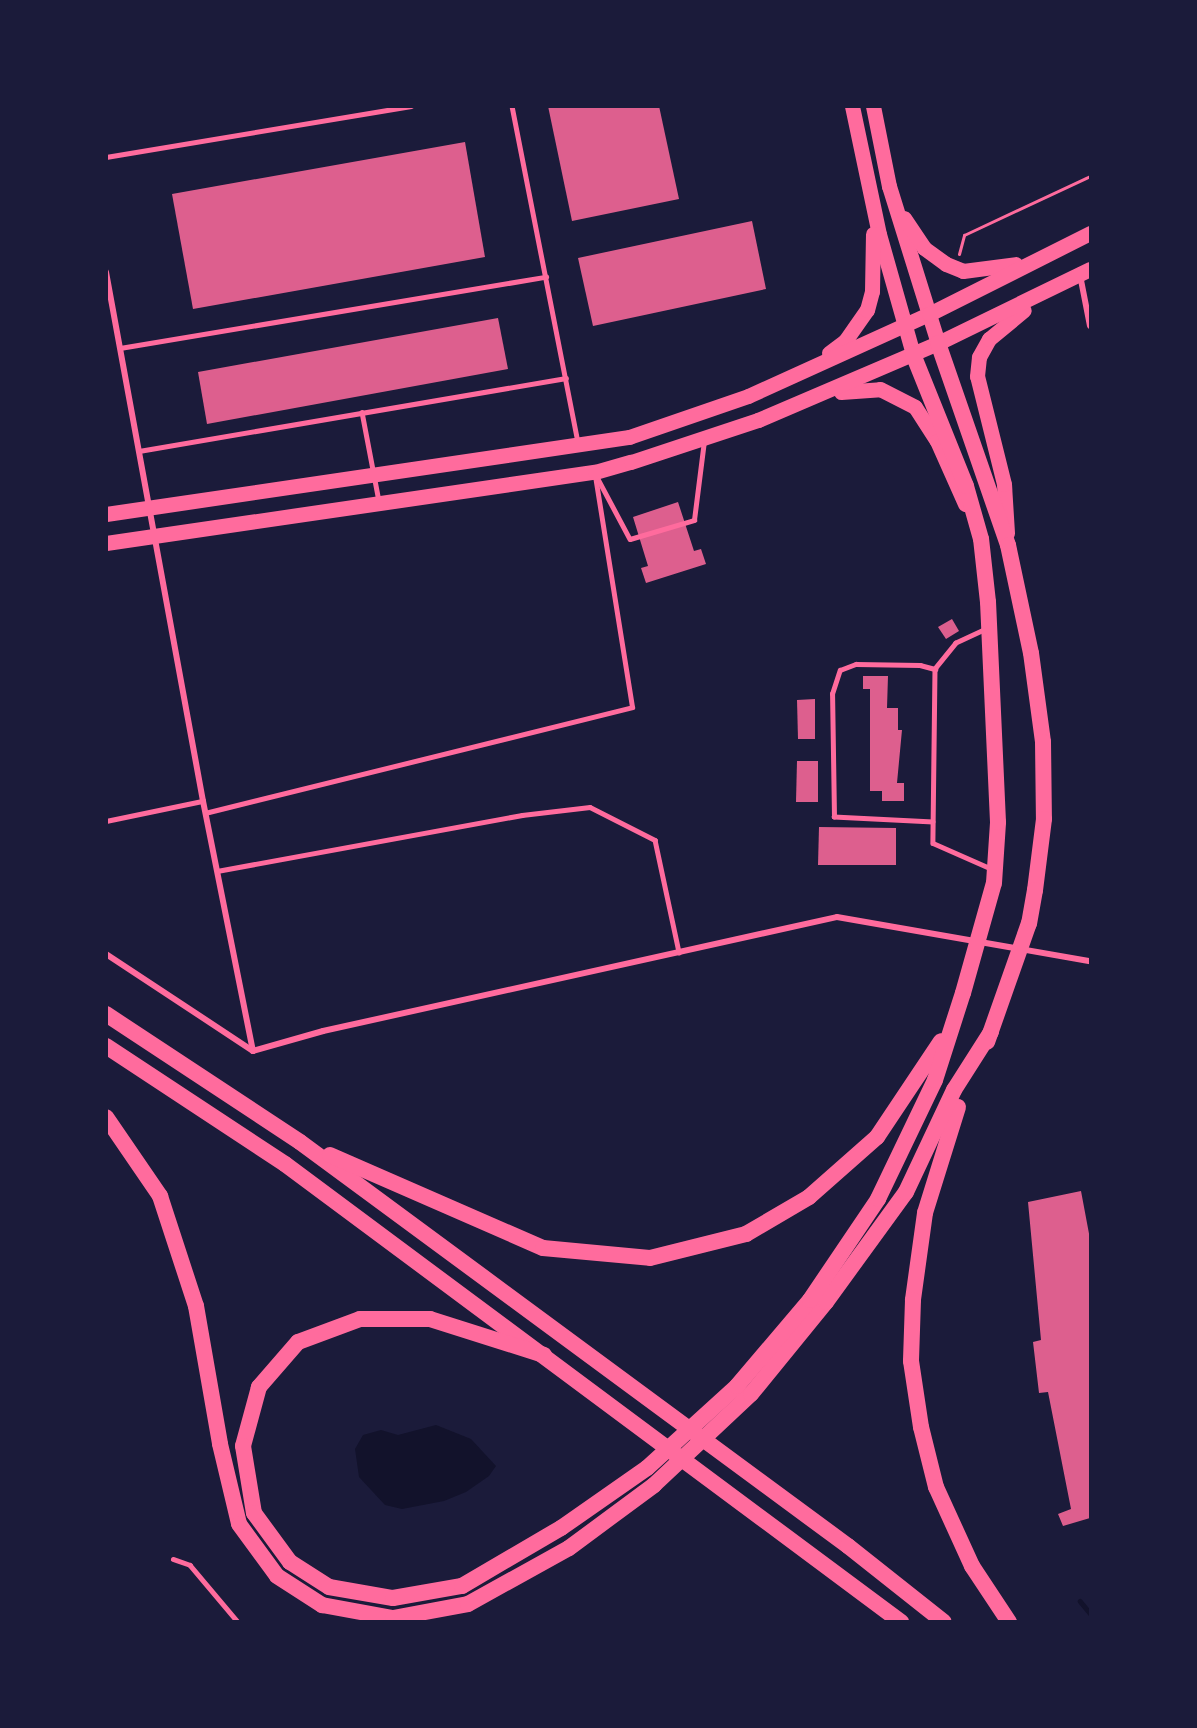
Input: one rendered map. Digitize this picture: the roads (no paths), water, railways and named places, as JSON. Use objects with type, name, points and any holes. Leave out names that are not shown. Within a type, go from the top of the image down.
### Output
[{"type":"highway","points":[[938,343],[1008,545],[1031,653],[1043,742],[1044,819],[1029,923],[992,1032],[950,1125],[925,1212],[913,1300],[911,1361],[921,1427],[936,1487],[972,1566],[1009,1622]]},
{"type":"highway","points":[[544,1355],[430,1319],[360,1319],[298,1342],[259,1387],[243,1446],[254,1513],[290,1562],[329,1587],[393,1598],[462,1586],[561,1528],[647,1468],[737,1386],[818,1301],[878,1199],[934,1080],[953,1023],[994,876],[997,744],[990,627],[981,539],[966,486],[913,354]]},
{"type":"highway","points":[[106,1014],[300,1142],[848,1545],[944,1622]]},
{"type":"highway","points":[[300,1142],[543,1248],[650,1258],[746,1234],[809,1197],[877,1137],[953,1023]]},
{"type":"highway","points":[[106,1117],[160,1196],[196,1306],[220,1444],[239,1524],[277,1576],[322,1605],[393,1618],[468,1604],[569,1548],[654,1485],[751,1394],[818,1301],[906,1192],[954,1090],[992,1032]]},
{"type":"highway","points":[[106,1046],[285,1164],[901,1622]]},
{"type":"main road","points":[[852,106],[869,189],[913,354]]},
{"type":"main road","points":[[873,106],[889,186],[938,343]]},
{"type":"main road","points":[[889,186],[908,228],[924,248],[955,267],[983,271],[1045,256]]},
{"type":"main road","points":[[806,370],[845,341],[867,310],[873,257],[869,189]]},
{"type":"main road","points":[[106,514],[629,437],[748,396],[904,326],[1090,234]]},
{"type":"main road","points":[[106,543],[379,501],[595,472],[704,438],[806,399],[938,343],[1085,272]]},
{"type":"main road","points":[[1008,545],[1004,484],[977,376],[979,357],[989,339],[1005,324],[1058,286]]},
{"type":"main road","points":[[806,399],[863,388],[880,389],[915,407],[937,441],[981,539]]},
{"type":"street","points":[[106,272],[205,813],[253,1051]]},
{"type":"street","points":[[1085,272],[1090,326]]},
{"type":"street","points":[[106,954],[253,1051],[323,1031],[837,917],[1090,961]]},
{"type":"lane","points":[[106,158],[411,106]]},
{"type":"lane","points":[[512,106],[579,446]]},
{"type":"lane","points":[[120,348],[546,277]]},
{"type":"lane","points":[[139,451],[566,378]]},
{"type":"lane","points":[[362,412],[379,501]]},
{"type":"lane","points":[[595,472],[630,539],[694,520],[704,438]]},
{"type":"lane","points":[[205,813],[632,707],[595,472]]},
{"type":"lane","points":[[990,627],[956,643],[934,669],[933,843],[994,876]]},
{"type":"lane","points":[[933,822],[834,818],[832,694],[840,670],[856,664],[920,665],[934,669]]},
{"type":"lane","points":[[106,821],[203,801]]},
{"type":"lane","points":[[217,871],[522,815],[590,807],[655,840],[679,952]]},
{"type":"lane","points":[[173,1559],[190,1565],[238,1622]]},
{"type":"waterway","points":[[1080,1601],[1090,1613]]}]
